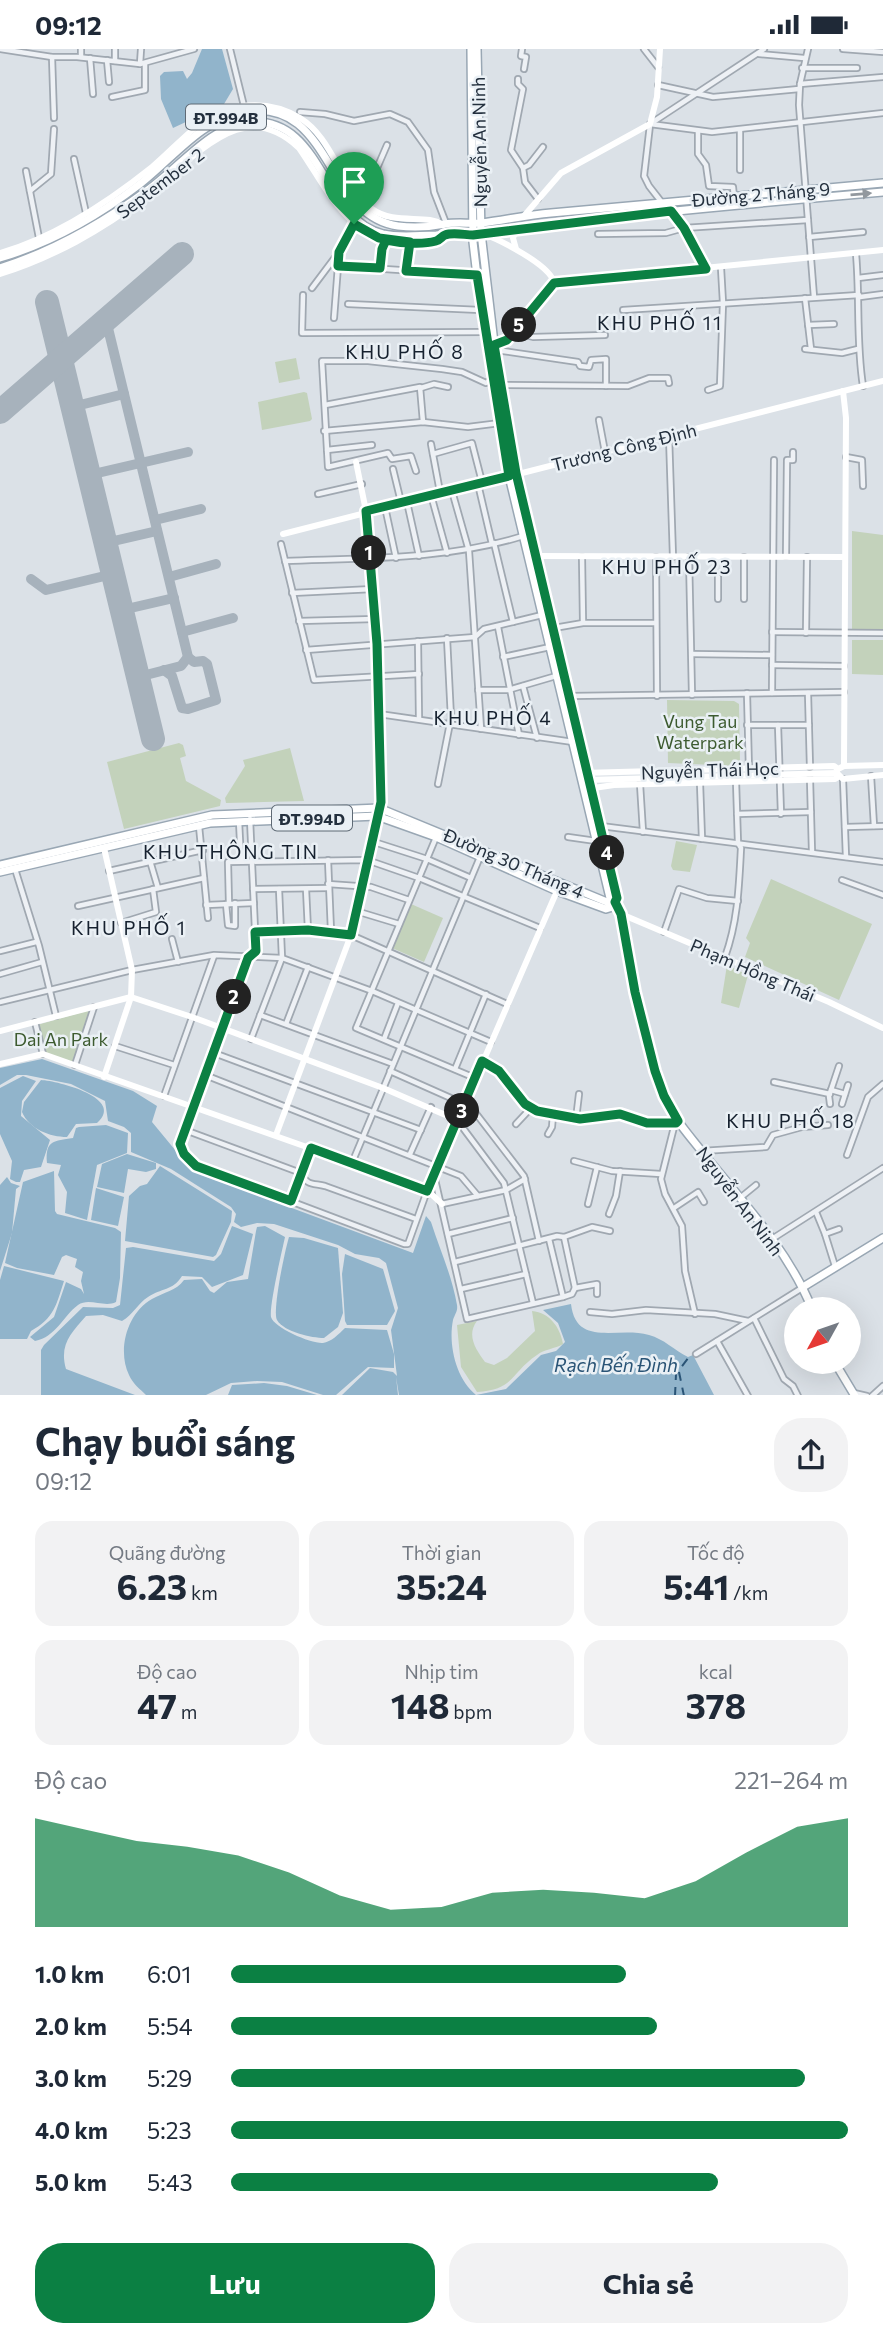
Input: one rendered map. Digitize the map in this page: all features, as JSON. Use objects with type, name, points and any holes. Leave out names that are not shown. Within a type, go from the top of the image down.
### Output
[{"type":"main road","name":"Nguyễn An Ninh","points":[[471,49],[477,223]]},
{"type":"main road","name":"Nguyễn An Ninh","points":[[477,49],[477,275],[481,310],[491,345],[513,475],[542,615],[574,742],[600,826],[617,898],[614,905]]},
{"type":"main road","name":"September 2","points":[[0,255],[35,247],[76,226],[124,196],[165,160],[213,124],[228,116],[255,111],[286,116],[305,129],[357,205],[371,217],[399,226],[477,223]]},
{"type":"main road","name":"September 2","points":[[0,268],[44,251],[94,225],[174,172],[224,129],[249,122],[274,125],[293,135],[310,151],[343,204],[360,222],[386,234],[477,234]]},
{"type":"main road","points":[[165,160],[174,172]]},
{"type":"main road","name":"Đường 2 Tháng 9","points":[[477,234],[883,183]]},
{"type":"main road","name":"Đường 2 Tháng 9","points":[[477,223],[548,213],[734,197],[883,192]]},
{"type":"main road","points":[[663,204],[671,211]]},
{"type":"main road","points":[[444,225],[444,235]]},
{"type":"main road","name":"Nguyễn An Ninh","points":[[477,234],[500,422],[537,556],[569,696],[597,841],[614,905]]},
{"type":"main road","name":"Đường 30 Tháng 4","points":[[104,843],[199,825],[249,811],[378,812],[437,834],[606,909],[614,905]]},
{"type":"main road","name":"Đường 30 Tháng 4","points":[[0,865],[14,865],[226,817],[250,821],[378,812]]},
{"type":"main road","name":"Đường 30 Tháng 4","points":[[437,834],[480,857],[521,871]]},
{"type":"main road","name":"Đường 30 Tháng 4","points":[[0,873],[14,865]]},
{"type":"main road","points":[[614,905],[621,914]]},
{"type":"main road","name":"Nguyễn An Ninh","points":[[621,914],[635,992],[664,1096],[677,1122],[771,1240],[807,1297]]},
{"type":"main road","points":[[803,1287],[883,1238]]},
{"type":"main road","points":[[842,1374],[854,1394]]},
{"type":"street","points":[[0,49],[52,57],[81,57],[142,64],[194,49]]},
{"type":"street","points":[[81,49],[81,57]]},
{"type":"street","points":[[115,49],[115,61]]},
{"type":"street","points":[[112,97],[145,90],[141,49]]},
{"type":"street","points":[[230,49],[244,107]]},
{"type":"street","points":[[522,49],[521,56],[526,57],[524,69]]},
{"type":"street","points":[[644,49],[659,68]]},
{"type":"street","points":[[660,49],[658,85],[644,176],[663,204]]},
{"type":"street","points":[[524,216],[561,173],[650,124],[764,49]]},
{"type":"street","points":[[808,49],[800,87],[814,297]]},
{"type":"street","points":[[843,49],[883,53]]},
{"type":"street","points":[[758,54],[804,58]]},
{"type":"street","points":[[52,57],[54,118]]},
{"type":"street","points":[[90,58],[93,95]]},
{"type":"street","points":[[107,60],[109,82]]},
{"type":"street","points":[[803,68],[857,68]]},
{"type":"street","points":[[658,85],[720,97],[883,77]]},
{"type":"street","points":[[518,79],[517,84],[523,89],[511,150],[523,169],[525,182],[539,198],[540,207],[548,213]]},
{"type":"street","name":"September 2","points":[[0,255],[40,239],[86,213],[165,160],[213,116],[244,107],[270,106],[301,119],[322,140],[359,196],[378,213],[405,221],[435,220],[444,225]]},
{"type":"street","points":[[300,113],[325,114],[354,121],[390,114],[408,122],[428,150],[434,192],[444,225]]},
{"type":"street","points":[[650,124],[698,131],[740,130],[883,113]]},
{"type":"street","points":[[30,191],[51,174],[54,129]]},
{"type":"street","name":"September 2","points":[[0,274],[32,263],[125,211],[211,145],[238,129],[275,131],[299,148],[339,209],[354,224],[386,240],[435,241],[444,235]]},
{"type":"street","points":[[740,130],[740,170]]},
{"type":"street","points":[[698,131],[698,154],[706,165],[709,186],[733,187],[734,197]]},
{"type":"street","points":[[359,196],[374,175],[387,145]]},
{"type":"street","points":[[523,169],[543,147]]},
{"type":"street","points":[[74,159],[86,213]]},
{"type":"street","points":[[26,171],[40,239]]},
{"type":"street","points":[[671,211],[684,228],[706,269]]},
{"type":"street","points":[[598,234],[666,233],[684,228],[808,220]]},
{"type":"street","points":[[312,288],[339,252],[354,224]]},
{"type":"street","points":[[517,228],[513,238],[517,251]]},
{"type":"street","points":[[809,237],[863,232]]},
{"type":"street","points":[[477,234],[517,251],[550,273],[554,283]]},
{"type":"street","points":[[380,268],[386,240]]},
{"type":"street","points":[[406,271],[410,242]]},
{"type":"street","points":[[491,345],[505,341],[554,283],[810,260],[883,250]]},
{"type":"street","points":[[334,318],[339,252]]},
{"type":"street","points":[[856,254],[863,386]]},
{"type":"street","points":[[338,266],[477,275]]},
{"type":"street","points":[[709,390],[720,386],[723,303],[721,268]]},
{"type":"street","points":[[858,278],[883,275]]},
{"type":"street","points":[[623,310],[883,294]]},
{"type":"street","points":[[303,295],[302,333],[487,332]]},
{"type":"street","points":[[805,298],[808,349],[842,353],[859,349]]},
{"type":"street","points":[[348,304],[481,310]]},
{"type":"street","points":[[808,325],[834,324]]},
{"type":"street","points":[[514,332],[533,337],[605,335]]},
{"type":"street","points":[[491,345],[503,351],[578,362],[580,366],[589,367],[591,360],[606,359],[606,386]]},
{"type":"street","points":[[416,471],[410,456],[392,459],[390,454],[328,467],[323,431],[325,405],[322,361],[368,361],[442,369],[462,372],[486,383],[493,378]]},
{"type":"street","points":[[499,385],[633,386],[659,376],[668,379],[669,383]]},
{"type":"street","name":"Trương Công Định","points":[[284,534],[385,506],[605,453],[883,381]]},
{"type":"street","points":[[325,405],[434,384],[448,387]]},
{"type":"street","points":[[421,388],[423,422]]},
{"type":"street","points":[[843,391],[845,477],[842,773],[846,857]]},
{"type":"street","points":[[599,420],[605,453]]},
{"type":"street","points":[[323,431],[423,422],[468,427],[500,422]]},
{"type":"street","points":[[669,436],[673,557]]},
{"type":"street","points":[[433,454],[471,443],[474,446],[493,543],[513,622]]},
{"type":"street","points":[[431,444],[440,492]]},
{"type":"street","points":[[327,450],[372,445]]},
{"type":"street","points":[[786,557],[787,460],[793,460],[793,452]]},
{"type":"street","points":[[845,457],[862,460],[863,486]]},
{"type":"street","points":[[772,693],[775,460]]},
{"type":"street","points":[[276,1135],[351,935],[378,812],[377,644],[366,511],[356,462]]},
{"type":"street","points":[[393,469],[419,556]]},
{"type":"street","points":[[318,494],[362,484]]},
{"type":"street","points":[[452,489],[469,551],[481,729]]},
{"type":"street","points":[[431,495],[447,553]]},
{"type":"street","points":[[385,506],[396,558]]},
{"type":"street","points":[[285,561],[396,558],[469,551],[525,535]]},
{"type":"street","points":[[281,544],[314,680],[378,679],[419,674]]},
{"type":"street","points":[[537,556],[844,557]]},
{"type":"street","points":[[582,557],[583,623]]},
{"type":"street","points":[[656,557],[657,696]]},
{"type":"street","points":[[689,557],[692,695]]},
{"type":"street","points":[[744,557],[744,599]]},
{"type":"street","points":[[806,633],[807,557]]},
{"type":"street","points":[[718,576],[718,599]]},
{"type":"street","points":[[292,593],[373,589]]},
{"type":"street","points":[[306,650],[475,637],[484,629],[542,615]]},
{"type":"street","points":[[299,621],[375,619]]},
{"type":"street","points":[[553,628],[583,623],[655,623]]},
{"type":"street","points":[[498,627],[519,735]]},
{"type":"street","points":[[772,632],[883,633]]},
{"type":"street","points":[[438,784],[450,724],[447,638]]},
{"type":"street","points":[[418,641],[419,719]]},
{"type":"street","points":[[503,657],[552,647]]},
{"type":"street","points":[[691,655],[772,655]]},
{"type":"street","points":[[772,665],[844,666]]},
{"type":"street","points":[[478,690],[509,689],[558,676]]},
{"type":"street","points":[[523,686],[537,738]]},
{"type":"street","points":[[808,692],[811,852]]},
{"type":"street","points":[[569,696],[844,692]]},
{"type":"street","points":[[747,694],[749,775]]},
{"type":"street","points":[[379,714],[574,742]]},
{"type":"street","points":[[747,725],[809,725]]},
{"type":"street","points":[[778,725],[781,814]]},
{"type":"street","name":"Nguyễn Thái Học","points":[[810,773],[835,779],[842,773],[883,765]]},
{"type":"street","name":"Nguyễn Thái Học","points":[[586,781],[810,773],[883,775]]},
{"type":"street","points":[[725,957],[735,929],[738,901],[741,848],[738,843],[736,775]]},
{"type":"street","name":"Nguyễn Thái Học","points":[[586,781],[614,779],[640,785],[700,783],[736,775]]},
{"type":"street","points":[[871,776],[874,826]]},
{"type":"street","points":[[700,783],[702,839]]},
{"type":"street","points":[[640,785],[643,832]]},
{"type":"street","points":[[249,811],[256,951],[248,958],[180,1146],[196,1166],[406,1245],[433,1175],[558,888]]},
{"type":"street","points":[[737,814],[811,812]]},
{"type":"street","points":[[239,821],[241,861]]},
{"type":"street","points":[[199,825],[208,918]]},
{"type":"street","points":[[600,826],[883,862]]},
{"type":"street","points":[[845,827],[883,826]]},
{"type":"street","points":[[437,834],[356,1028],[475,1078]]},
{"type":"street","points":[[568,838],[597,841]]},
{"type":"street","points":[[370,841],[427,859],[471,879]]},
{"type":"street","points":[[104,843],[132,970],[131,997],[104,1077]]},
{"type":"street","points":[[240,847],[251,846]]},
{"type":"street","points":[[109,871],[203,850]]},
{"type":"street","points":[[352,1163],[480,857]]},
{"type":"street","points":[[328,860],[331,931]]},
{"type":"street","points":[[230,904],[227,862],[367,860],[419,878],[540,928]]},
{"type":"street","points":[[121,923],[156,912],[150,861]]},
{"type":"street","points":[[14,865],[56,1016]]},
{"type":"street","points":[[78,906],[204,878]]},
{"type":"street","points":[[842,880],[883,895]]},
{"type":"street","points":[[253,889],[362,885],[410,900]]},
{"type":"street","points":[[251,1039],[282,958],[279,889]]},
{"type":"street","points":[[306,889],[308,930]]},
{"type":"street","points":[[664,932],[679,889],[707,898],[738,901]]},
{"type":"street","points":[[206,905],[254,902]]},
{"type":"street","points":[[356,911],[399,924]]},
{"type":"street","name":"Phạm Hồng Thái","points":[[621,914],[883,1028]]},
{"type":"street","points":[[255,932],[308,930],[351,935],[507,1005]]},
{"type":"street","points":[[172,939],[178,962]]},
{"type":"street","points":[[0,951],[36,942]]},
{"type":"street","points":[[0,1002],[132,970],[214,955],[282,958],[372,991],[491,1042]]},
{"type":"street","points":[[164,1096],[214,955]]},
{"type":"street","points":[[0,974],[42,962]]},
{"type":"street","points":[[286,1024],[308,967]]},
{"type":"street","points":[[455,1069],[486,994]]},
{"type":"street","points":[[0,1031],[131,997],[383,1088],[457,1120],[504,1183],[533,1303]]},
{"type":"street","points":[[383,1039],[398,1003]]},
{"type":"street","points":[[74,1066],[95,1006]]},
{"type":"street","points":[[260,1015],[393,1064]]},
{"type":"street","points":[[35,1022],[43,1054]]},
{"type":"street","points":[[115,1046],[174,1065]]},
{"type":"street","points":[[214,1053],[421,1130]]},
{"type":"street","points":[[0,1064],[43,1054],[427,1191],[442,1205]]},
{"type":"street","points":[[482,1061],[499,1071],[531,1108],[553,1115],[576,1119],[620,1114],[647,1123],[677,1122],[661,1174],[663,1190],[682,1226],[685,1271],[695,1314]]},
{"type":"street","points":[[830,1104],[830,1092],[839,1066]]},
{"type":"street","points":[[390,1071],[471,1107],[525,1179],[539,1241]]},
{"type":"street","points":[[205,1075],[363,1135],[465,1178],[478,1196]]},
{"type":"street","points":[[775,1082],[845,1094]]},
{"type":"street","points":[[847,1155],[868,1097],[883,1084]]},
{"type":"street","points":[[842,1104],[848,1085]]},
{"type":"street","points":[[576,1119],[579,1094]]},
{"type":"street","points":[[410,1154],[430,1107]]},
{"type":"street","points":[[516,1124],[531,1108]]},
{"type":"street","points":[[548,1134],[553,1115]]},
{"type":"street","points":[[702,1151],[766,1147],[774,1135],[802,1127],[828,1125]]},
{"type":"street","points":[[185,1130],[301,1173],[305,1181],[312,1185],[325,1187],[416,1219]]},
{"type":"street","points":[[291,1201],[311,1148]]},
{"type":"street","points":[[574,1161],[620,1171],[661,1174]]},
{"type":"street","points":[[588,1203],[597,1167]]},
{"type":"street","points":[[771,1240],[883,1168]]},
{"type":"street","points":[[609,1214],[616,1196],[620,1171]]},
{"type":"street","points":[[433,1175],[467,1319],[573,1293],[575,1288],[564,1237]]},
{"type":"street","points":[[442,1205],[506,1190],[525,1179]]},
{"type":"street","points":[[739,1198],[756,1185]]},
{"type":"street","points":[[674,1208],[699,1192],[704,1202]]},
{"type":"street","points":[[816,1212],[835,1267]]},
{"type":"street","points":[[448,1234],[513,1218]]},
{"type":"street","points":[[455,1262],[561,1235],[564,1237],[592,1227],[610,1231]]},
{"type":"street","points":[[825,1234],[839,1229]]},
{"type":"street","points":[[549,1239],[563,1297]]},
{"type":"street","points":[[461,1289],[526,1274]]},
{"type":"street","points":[[575,1288],[597,1284],[597,1294]]},
{"type":"street","points":[[696,1354],[803,1287]]},
{"type":"street","points":[[464,1302],[471,1311],[483,1315]]},
{"type":"street","points":[[590,1312],[612,1314],[646,1310],[715,1314],[748,1321]]},
{"type":"street","points":[[754,1318],[783,1379],[798,1395]]},
{"type":"street","points":[[716,1341],[748,1395]]},
{"type":"street","points":[[854,1394],[869,1395],[883,1386]]},
{"type":"green space","points":[[296,358],[300,379],[279,383],[275,362]]},
{"type":"green space","points":[[307,393],[312,419],[310,421],[262,430],[258,402]]},
{"type":"green space","points":[[852,531],[883,535],[883,631],[852,631]]},
{"type":"green space","points":[[852,640],[883,640],[883,675],[852,674]]},
{"type":"green space","name":"Vung Tau Waterpark","points":[[667,700],[734,701],[739,704],[740,763],[737,766],[668,763]]},
{"type":"green space","points":[[179,743],[183,745],[186,756],[180,758],[186,781],[221,800],[220,806],[124,829],[107,762]]},
{"type":"green space","points":[[290,748],[304,801],[226,803],[225,798],[245,766],[243,760]]},
{"type":"green space","points":[[676,841],[697,845],[690,872],[673,870],[671,866]]},
{"type":"green space","points":[[771,879],[872,924],[839,1000],[745,957],[750,943],[746,938]]},
{"type":"green space","points":[[411,904],[443,918],[424,962],[392,948]]},
{"type":"green space","points":[[727,965],[748,975],[739,1008],[721,1003]]},
{"type":"green space","name":"Dai An Park","points":[[90,1010],[73,1063],[44,1053],[37,1025]]},
{"type":"green space","points":[[532,1311],[553,1322],[563,1344],[540,1353],[499,1388],[477,1392],[461,1367],[457,1325],[477,1321],[472,1337],[478,1353],[485,1362],[494,1365],[507,1358],[535,1331]]},
{"type":"water","points":[[202,49],[222,49],[233,89],[224,104],[173,128],[161,99],[160,76],[164,72],[183,71],[187,79]]},
{"type":"water","name":"Rạch Bến Đình","points":[[42,1059],[133,1091],[157,1106],[152,1122],[185,1162],[200,1174],[413,1253],[426,1216],[431,1222],[446,1263],[457,1305],[452,1330],[455,1361],[463,1380],[476,1395],[399,1395],[396,1377],[398,1395],[342,1395],[370,1368],[393,1372],[397,1376],[391,1330],[398,1308],[386,1263],[379,1258],[355,1254],[338,1245],[274,1224],[257,1223],[241,1227],[234,1222],[236,1214],[231,1207],[171,1169],[131,1152],[131,1133],[108,1121],[105,1101],[71,1084],[17,1075],[0,1085],[0,1068]]},
{"type":"water","points":[[23,1076],[36,1081],[22,1101],[21,1116],[50,1140],[41,1167],[24,1170],[20,1182],[16,1182],[10,1179],[12,1161],[0,1134],[0,1088]]},
{"type":"water","points":[[41,1080],[86,1092],[103,1106],[104,1114],[97,1123],[76,1124],[67,1137],[41,1131],[25,1118],[22,1112],[24,1102]]},
{"type":"water","points":[[106,1125],[128,1133],[127,1153],[97,1165],[87,1220],[65,1213],[67,1192],[58,1175],[61,1165],[47,1163],[49,1146],[56,1141],[73,1138],[76,1128]]},
{"type":"water","points":[[127,1154],[156,1163],[156,1169],[146,1172],[128,1169],[124,1193],[97,1187],[102,1164]]},
{"type":"water","points":[[160,1166],[232,1211],[231,1222],[213,1257],[125,1241],[129,1196],[140,1186],[147,1184]]},
{"type":"water","points":[[54,1171],[57,1214],[115,1228],[121,1232],[120,1278],[116,1302],[82,1303],[48,1335],[35,1341],[30,1337],[54,1317],[66,1282],[81,1289],[84,1294],[81,1281],[83,1272],[75,1267],[77,1259],[66,1255],[62,1257],[54,1275],[5,1263],[23,1182]]},
{"type":"water","points":[[7,1177],[11,1183],[20,1186],[16,1189],[12,1233],[0,1271],[0,1185]]},
{"type":"water","points":[[96,1188],[124,1197],[118,1226],[91,1220]]},
{"type":"water","points":[[232,1226],[253,1234],[243,1275],[212,1287],[202,1277],[182,1276],[171,1287],[144,1300],[122,1321],[103,1315],[86,1316],[68,1340],[64,1353],[66,1369],[135,1395],[41,1395],[41,1350],[44,1345],[83,1307],[113,1308],[120,1305],[126,1248],[214,1261],[221,1254]]},
{"type":"water","points":[[265,1226],[285,1237],[272,1302],[271,1317],[274,1321],[294,1335],[318,1343],[329,1341],[345,1328],[387,1330],[394,1354],[394,1368],[368,1367],[336,1395],[323,1395],[282,1382],[257,1381],[231,1383],[206,1395],[146,1395],[131,1378],[124,1355],[127,1333],[136,1313],[143,1305],[174,1289],[184,1280],[202,1279],[214,1293],[227,1282],[248,1279],[257,1227]]},
{"type":"water","points":[[289,1237],[304,1238],[338,1248],[343,1313],[338,1327],[324,1338],[292,1331],[277,1320],[278,1293]]},
{"type":"water","points":[[345,1254],[383,1269],[395,1311],[387,1325],[347,1325],[342,1274]]},
{"type":"water","points":[[4,1266],[64,1281],[53,1311],[31,1331],[27,1339],[0,1339],[0,1280]]},
{"type":"water","points":[[571,1304],[575,1318],[581,1326],[590,1331],[649,1335],[688,1357],[693,1355],[714,1395],[476,1395],[506,1389],[541,1355],[556,1351],[565,1342],[558,1323],[543,1310]]},
{"type":"water","points":[[264,1383],[287,1386],[317,1395],[228,1395],[232,1385]]},
{"type":"ferry route","points":[[675,1395],[676,1374],[689,1357]]},
{"type":"ferry route","points":[[679,1372],[684,1395]]},
{"type":"taxiway","points":[[106,320],[188,657],[194,662],[203,661],[207,664],[216,700],[188,709],[182,708],[172,676],[164,670]]},
{"type":"taxiway","points":[[72,407],[124,394]]},
{"type":"taxiway","points":[[89,475],[188,452]]},
{"type":"taxiway","points":[[155,520],[201,509]]},
{"type":"taxiway","points":[[105,543],[157,531]]},
{"type":"taxiway","points":[[169,577],[216,564]]},
{"type":"taxiway","points":[[31,579],[46,590],[113,574]]},
{"type":"taxiway","points":[[122,610],[174,598]]},
{"type":"taxiway","points":[[182,632],[233,618]]},
{"type":"taxiway","points":[[138,677],[181,666],[188,657]]},
{"type":"runway","points":[[0,412],[182,254]]},
{"type":"runway","points":[[47,302],[153,739]]},
{"type":"district","name":"KHU PHỐ 11","points":[[660,322]]},
{"type":"district","name":"KHU PHỐ 8","points":[[405,351]]},
{"type":"district","name":"KHU PHỐ 23","points":[[667,566]]},
{"type":"district","name":"KHU PHỐ 4","points":[[493,717]]},
{"type":"district","name":"KHU THÔNG TIN","points":[[231,851]]},
{"type":"district","name":"KHU PHỐ 1","points":[[129,927]]},
{"type":"district","name":"KHU PHỐ 18","points":[[791,1120]]},
{"type":"route","points":[[354,224],[339,252],[338,266],[380,268],[386,240],[396,242],[435,241],[444,235],[473,235],[671,211],[684,228],[706,269],[554,283],[547,295],[507,340],[494,345],[516,473],[617,898],[615,902],[621,914],[637,998],[658,1082],[678,1121],[647,1123],[620,1114],[576,1119],[537,1111],[525,1104],[499,1071],[482,1061],[427,1191],[311,1148],[291,1201],[196,1166],[184,1154],[180,1144],[248,958],[256,951],[255,932],[308,930],[351,935],[370,841],[381,802],[377,644],[366,511],[509,476],[477,275],[406,271],[410,242],[396,242],[379,238],[354,224]]}]
